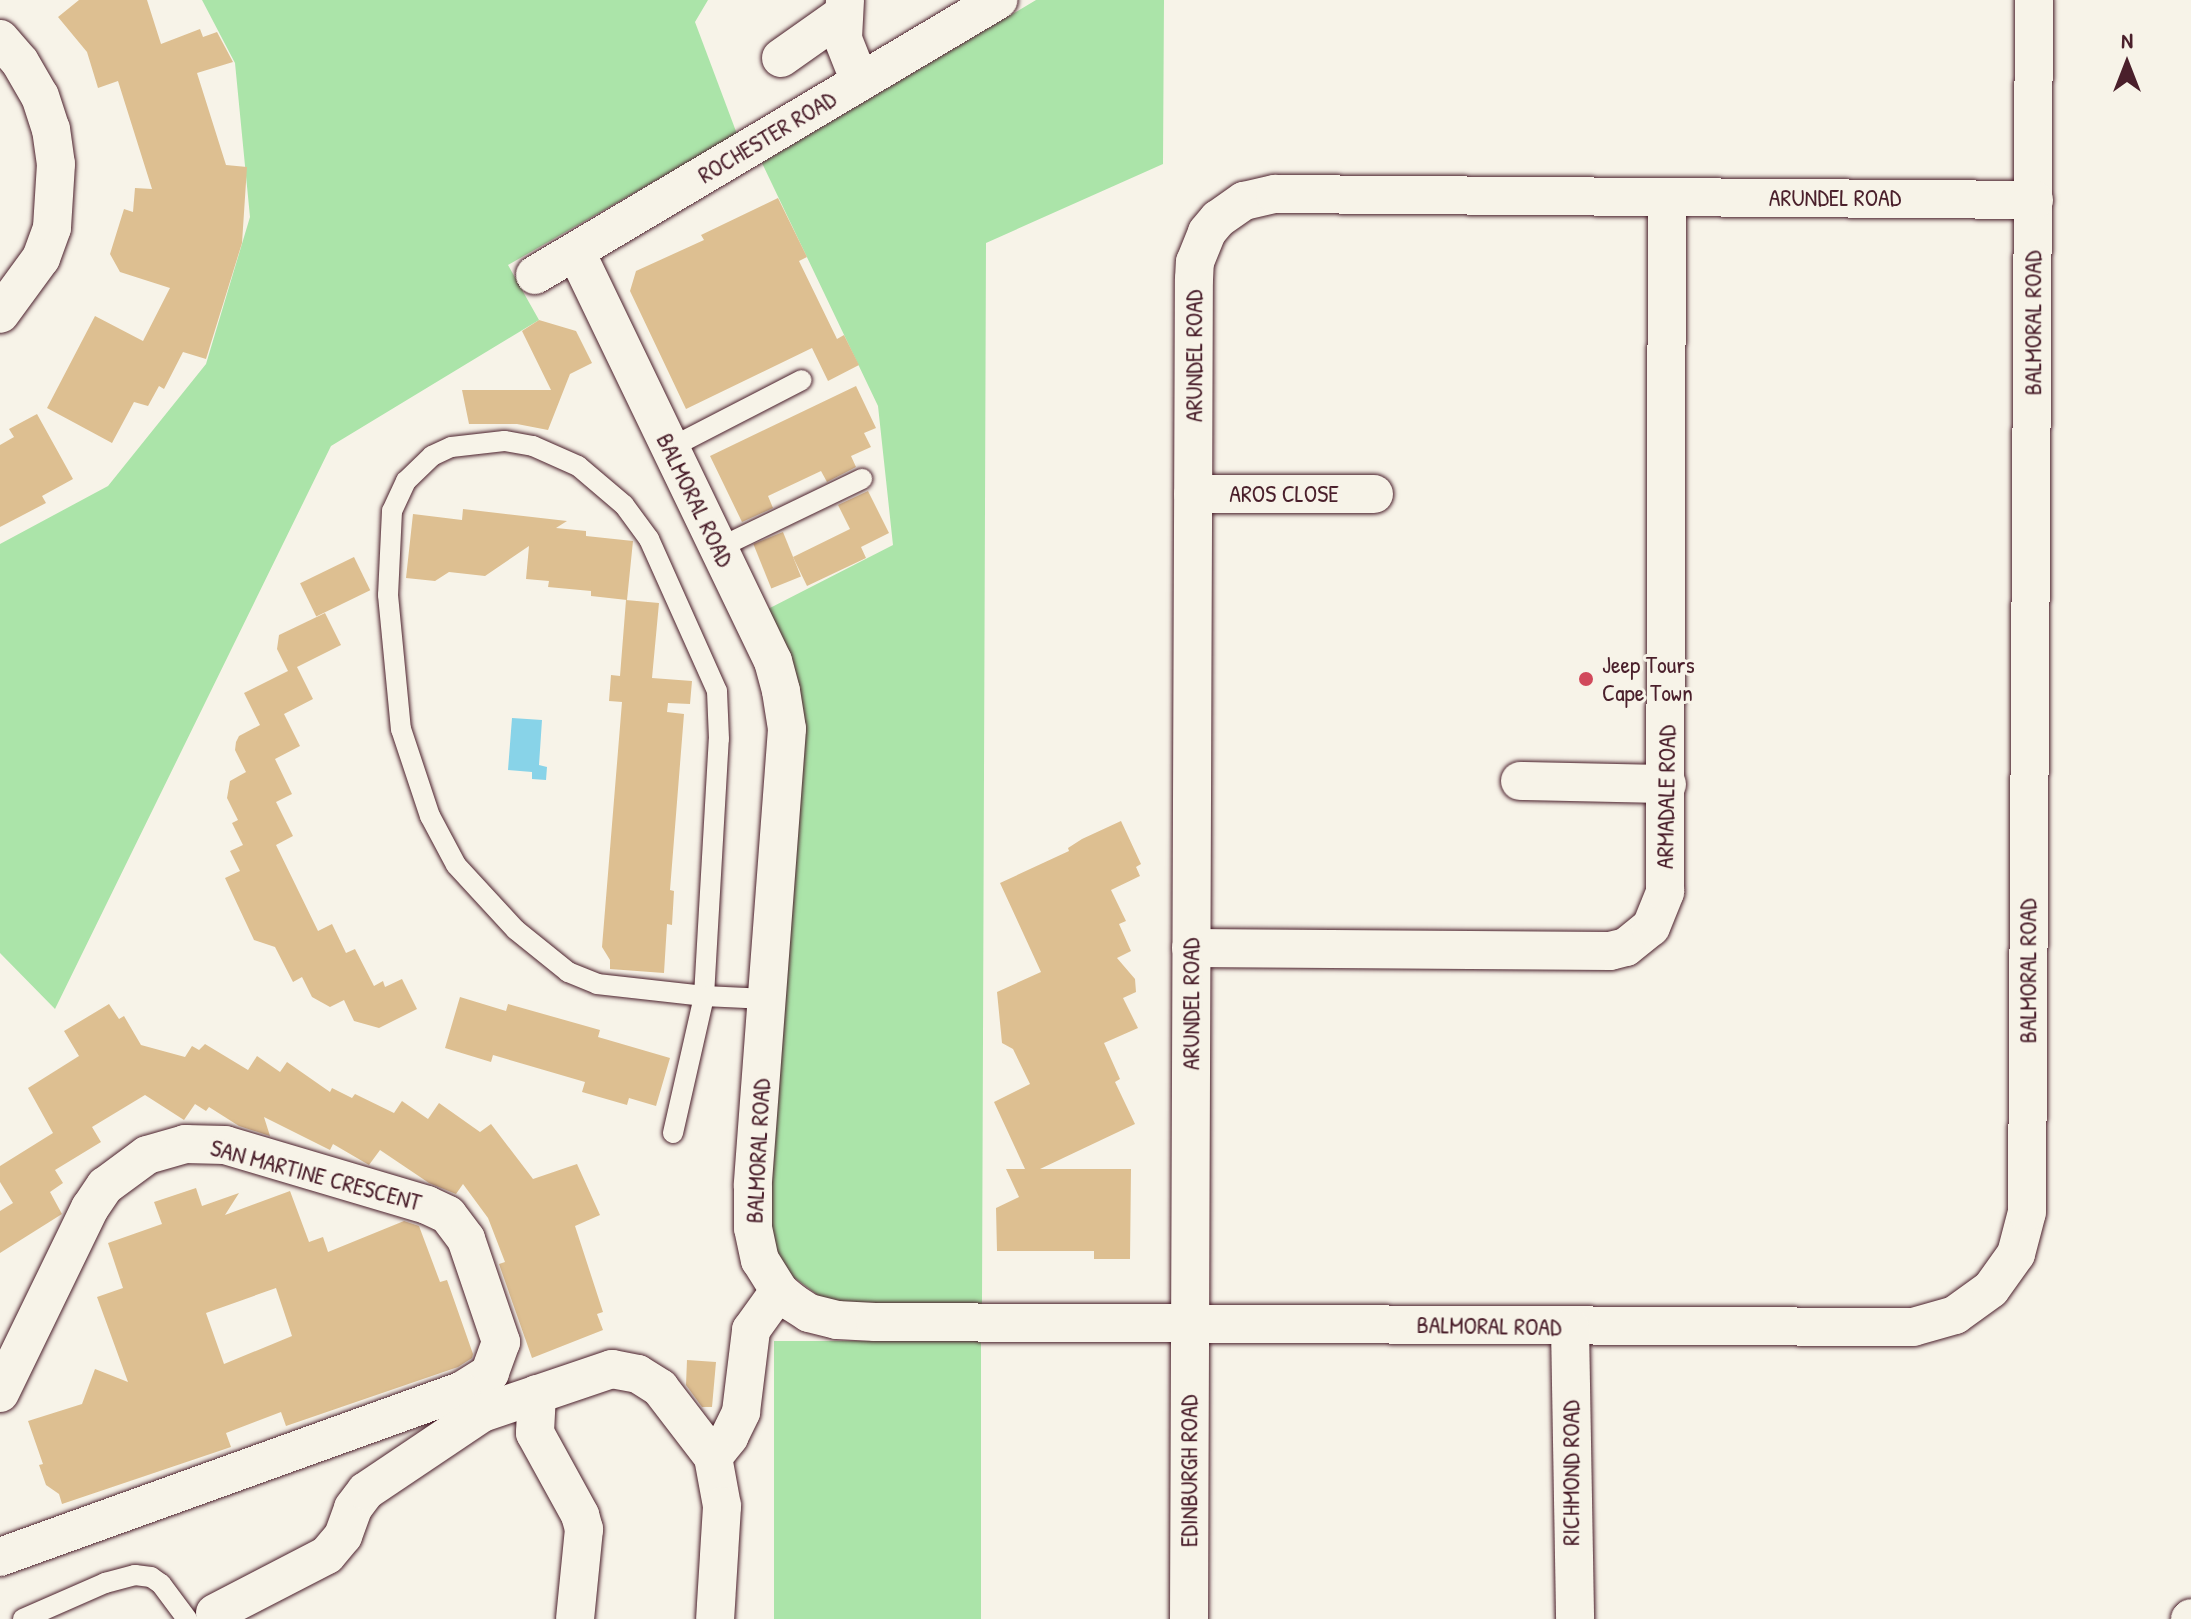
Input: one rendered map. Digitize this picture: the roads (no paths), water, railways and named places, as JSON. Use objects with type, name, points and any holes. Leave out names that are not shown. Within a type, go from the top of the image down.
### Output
[{"type":"street","name":"ROCHESTER ROAD","points":[[535,275],[998,0]]},
{"type":"street","name":"BALMORAL ROAD","points":[[576,252],[773,661],[787,729],[753,1228],[760,1260],[779,1291],[809,1313],[837,1320],[1913,1327],[1935,1323],[1974,1304],[2005,1273],[2016,1254],[2027,1212],[2034,0]]},
{"type":"street","points":[[844,8],[843,39],[860,82]]},
{"type":"street","points":[[781,58],[844,8]]},
{"type":"street","points":[[0,39],[20,62],[40,96],[54,152],[56,200],[52,228],[41,258],[0,314]]},
{"type":"street","name":"ARUNDEL ROAD","points":[[1190,1323],[1195,262],[1207,232],[1230,209],[1244,201],[1275,194],[2034,200]]},
{"type":"street","name":"ARMADALE ROAD","points":[[1191,948],[1594,951],[1626,947],[1651,927],[1663,904],[1667,784],[1667,197]]},
{"type":"street","name":"AROS CLOSE","points":[[1193,494],[1374,494]]},
{"type":"street","points":[[1520,781],[1667,784]]},
{"type":"street","name":"SAN MARTINE CRESCENT","points":[[0,1393],[90,1208],[105,1186],[147,1155],[185,1144],[225,1145],[427,1205],[448,1215],[466,1239],[499,1332],[497,1363],[482,1381],[472,1387],[0,1557]]},
{"type":"street","points":[[713,1457],[729,1437],[741,1412],[751,1330],[779,1291]]},
{"type":"street","name":"EDINBURGH ROAD","points":[[1189,1619],[1190,1323]]},
{"type":"street","name":"RICHMOND ROAD","points":[[1570,1327],[1575,1619]]},
{"type":"street","points":[[201,1616],[327,1555],[343,1536],[353,1508],[366,1491],[482,1413],[599,1371],[638,1374],[660,1388],[713,1457],[722,1506],[715,1619]]},
{"type":"street","points":[[537,1394],[535,1433],[580,1515],[584,1529],[575,1619]]},
{"type":"lane","points":[[670,448],[802,380]]},
{"type":"lane","points":[[673,1133],[704,996],[719,739],[717,691],[649,539],[624,505],[578,466],[533,446],[477,441],[451,447],[432,456],[406,481],[392,511],[388,595],[401,729],[430,816],[456,865],[481,897],[568,972],[597,984],[704,996],[767,999]]},
{"type":"lane","points":[[719,548],[862,479]]},
{"type":"lane","points":[[23,1619],[105,1583],[135,1575],[151,1577],[201,1616]]},
{"type":"water","points":[[512,718],[542,720],[539,765],[547,767],[546,780],[532,779],[532,772],[508,770]]},
{"type":"place","name":"Jeep Tours Cape Town","points":[[1586,679]]}]
